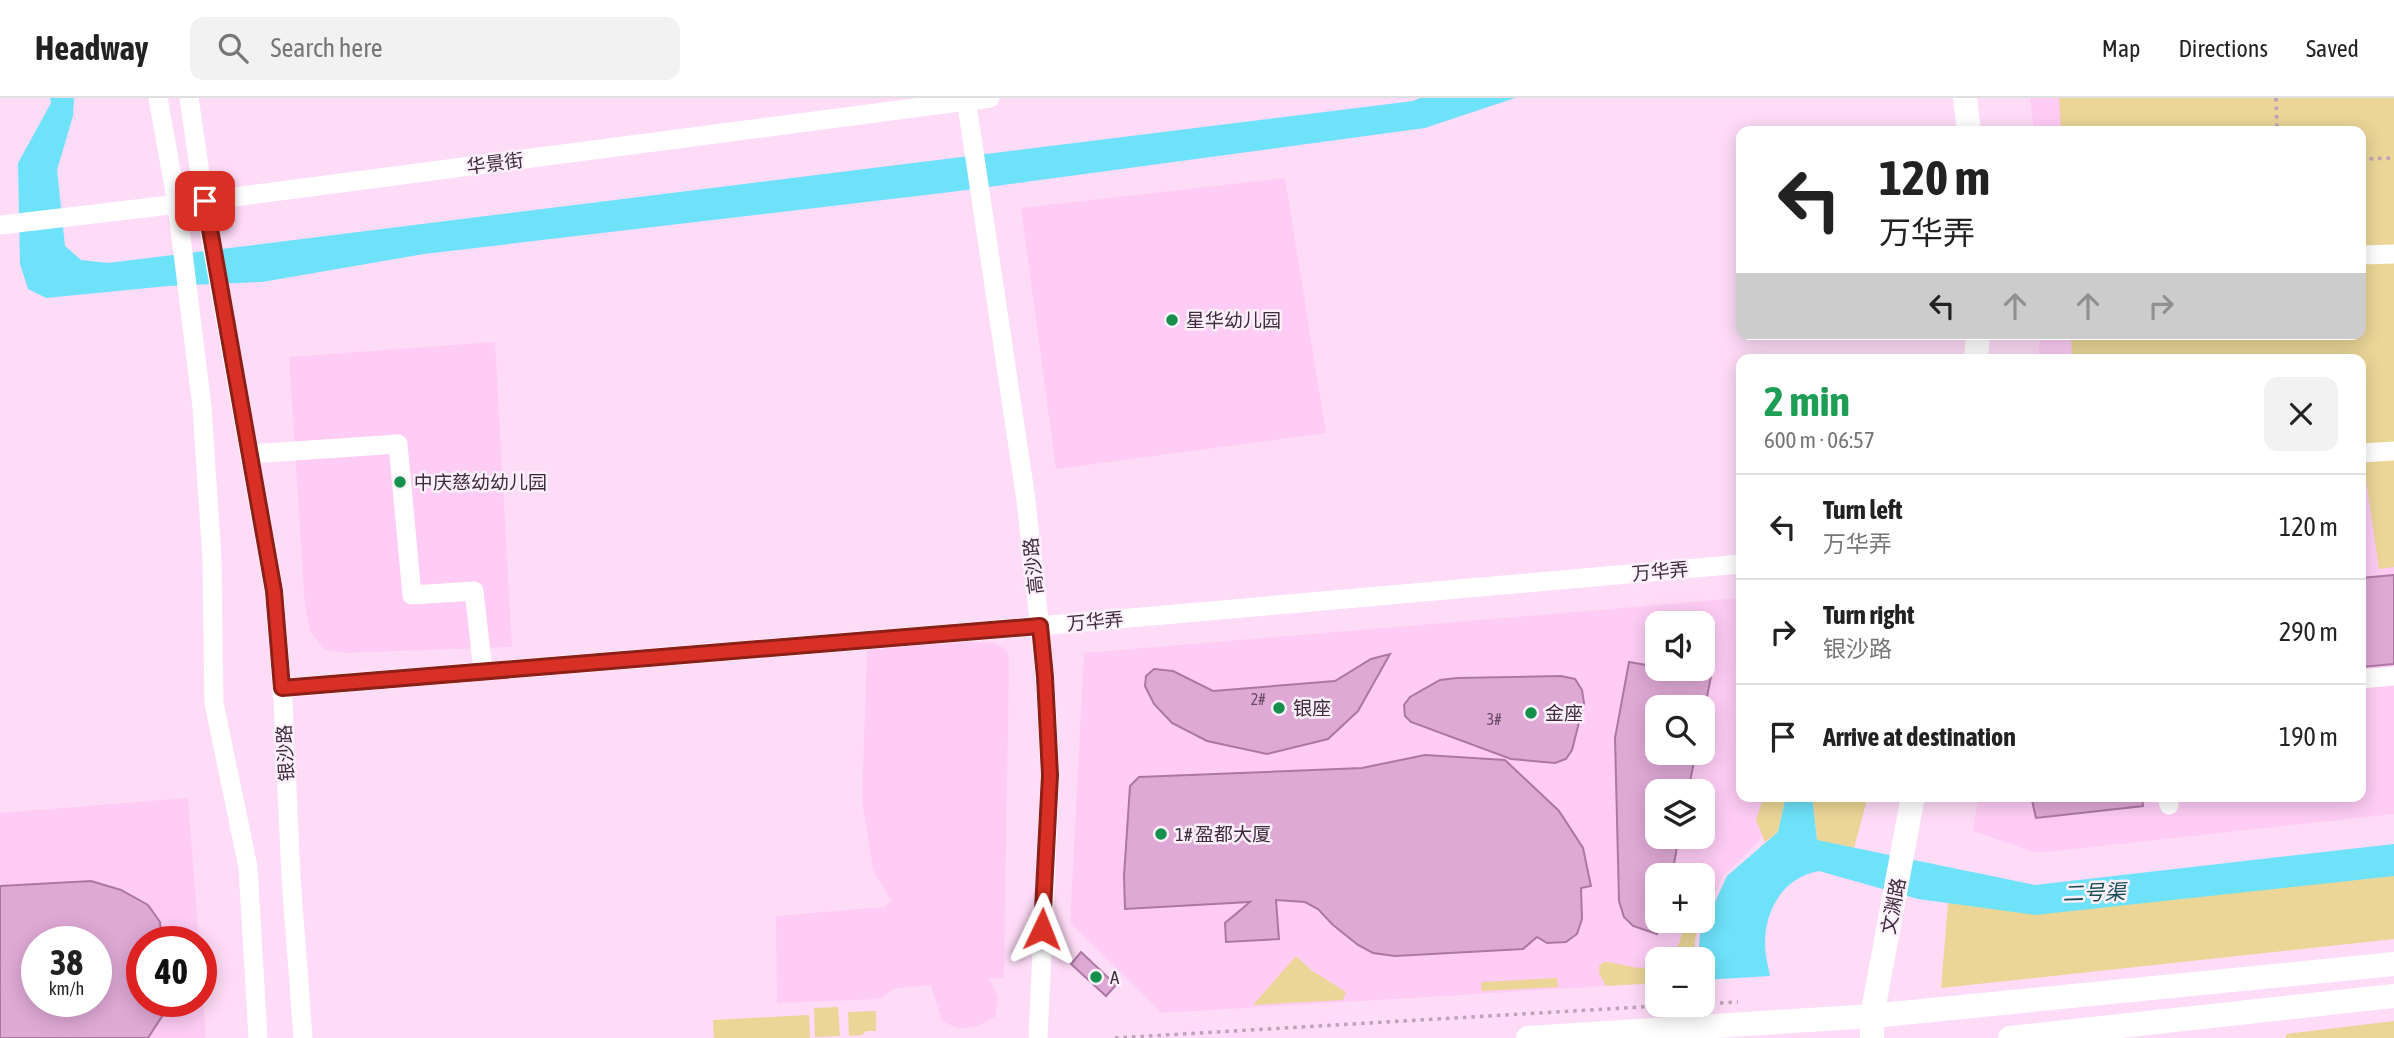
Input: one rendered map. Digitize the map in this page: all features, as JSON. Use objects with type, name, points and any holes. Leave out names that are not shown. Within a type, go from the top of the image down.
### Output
[{"type":"main road","points":[[1965,98],[1968,126]]},
{"type":"main road","name":"文渊路","points":[[1872,1027],[1912,802]]},
{"type":"main road","points":[[1528,1038],[1872,1027],[2394,964]]},
{"type":"main road","points":[[2010,1038],[2394,996]]},
{"type":"street","points":[[159,98],[177,204],[202,407],[212,560],[214,703],[247,867],[258,1038]]},
{"type":"street","name":"银沙路","points":[[189,98],[274,591],[303,1038]]},
{"type":"street","name":"华景街","points":[[0,225],[205,201],[966,99],[990,98]]},
{"type":"street","name":"高沙路","points":[[966,99],[1026,500],[1045,677],[1050,775],[1038,1038]]},
{"type":"street","points":[[2366,256],[2394,254]]},
{"type":"street","points":[[249,454],[398,444],[412,595],[474,592],[483,671]]},
{"type":"street","points":[[2366,453],[2394,451]]},
{"type":"street","name":"万华弄","points":[[282,688],[1040,626],[1736,564]]},
{"type":"street","points":[[2366,679],[2394,676]]},
{"type":"path","points":[[2276,98],[2277,126]]},
{"type":"path","points":[[2366,159],[2394,158]]},
{"type":"path","points":[[1115,1038],[1645,1007]]},
{"type":"shaded area","points":[[2030,98],[2394,98],[2394,814],[2037,853],[1973,831],[1978,802],[2366,802],[2366,354],[2038,354],[2040,340],[2366,340],[2366,126],[2033,126]]},
{"type":"shaded area","points":[[2059,98],[2394,98],[2394,251],[2366,252],[2366,126],[2061,126]]},
{"type":"shaded area","name":"星华幼儿园","points":[[1285,178],[1326,433],[1056,469],[1021,208]]},
{"type":"shaded area","points":[[2394,257],[2394,446],[2366,448],[2366,354],[2072,354],[2071,340],[2366,340],[2366,259]]},
{"type":"shaded area","name":"中庆慈幼幼儿园","points":[[495,342],[512,647],[343,653],[324,649],[310,631],[305,607],[289,357]]},
{"type":"shaded area","points":[[2394,456],[2394,567],[2379,569],[2366,480],[2366,459]]},
{"type":"shaded area","points":[[1736,598],[1736,802],[1777,802],[1774,815],[1758,842],[1723,876],[1715,893],[1715,863],[1645,863],[1645,933],[1696,933],[1694,947],[1645,947],[1645,984],[1162,1013],[1070,923],[1084,653]]},
{"type":"shaded area","points":[[994,643],[1007,650],[1009,660],[1004,977],[989,979],[998,997],[995,1017],[975,1027],[957,1028],[942,1021],[931,985],[895,988],[879,999],[777,1003],[776,916],[885,907],[891,900],[873,870],[862,801],[867,648]]},
{"type":"shaded area","points":[[188,798],[198,926],[126,926],[126,1017],[204,1017],[206,1038],[0,1038],[0,813]]},
{"type":"shaded area","points":[[1762,802],[1785,802],[1778,832],[1765,842],[1756,820]]},
{"type":"shaded area","points":[[1813,802],[1866,802],[1854,848],[1817,840]]},
{"type":"shaded area","points":[[2394,867],[2394,939],[1941,988],[1950,879],[2033,894]]},
{"type":"shaded area","points":[[1682,933],[1696,933],[1694,947],[1676,947]]},
{"type":"shaded area","points":[[1296,956],[1311,970],[1346,992],[1343,1000],[1253,1005]]},
{"type":"shaded area","points":[[1604,962],[1611,962],[1645,968],[1645,984],[1606,986],[1599,973],[1599,966]]},
{"type":"shaded area","points":[[1557,978],[1558,987],[1482,991],[1481,982]]},
{"type":"shaded area","points":[[838,1007],[840,1036],[815,1037],[814,1008]]},
{"type":"shaded area","points":[[876,1011],[876,1031],[849,1036],[848,1012]]},
{"type":"shaded area","points":[[809,1015],[810,1038],[714,1038],[713,1020]]},
{"type":"shaded area","points":[[2394,1021],[2394,1038],[2286,1038],[2286,1034]]},
{"type":"water","points":[[50,98],[74,98],[73,116],[57,170],[65,246],[81,260],[108,263],[1413,101],[1420,98],[1515,98],[1425,128],[951,192],[424,254],[262,282],[168,286],[46,298],[28,289],[20,264],[18,163],[51,103]]},
{"type":"water","name":"二号渠","points":[[1785,802],[1813,802],[1817,840],[2035,885],[2394,844],[2394,876],[2035,915],[1918,899],[1819,871],[1807,874],[1787,887],[1773,907],[1765,943],[1770,976],[1715,979],[1715,947],[1699,947],[1700,935],[1715,933],[1715,902],[1727,876],[1778,832]]},
{"type":"building","points":[[2394,575],[2394,664],[2366,667],[2366,578]]},
{"type":"building","points":[[1390,654],[1358,711],[1328,739],[1267,754],[1207,741],[1172,723],[1154,704],[1145,686],[1146,676],[1154,669],[1173,671],[1213,691],[1335,681],[1371,659]]},
{"type":"building","points":[[1629,662],[1645,665],[1645,681],[1710,681],[1707,695],[1645,695],[1645,765],[1693,765],[1690,779],[1645,779],[1645,849],[1677,849],[1674,863],[1645,863],[1645,930],[1633,926],[1624,917],[1619,901],[1615,738]]},
{"type":"building","points":[[1561,676],[1575,679],[1582,690],[1584,703],[1572,750],[1566,759],[1555,763],[1511,759],[1411,722],[1405,716],[1404,705],[1410,697],[1440,680]]},
{"type":"building","points":[[1425,755],[1505,760],[1559,811],[1583,848],[1591,886],[1581,888],[1582,919],[1577,934],[1566,942],[1547,943],[1537,937],[1523,949],[1395,956],[1373,953],[1358,945],[1318,909],[1305,902],[1276,900],[1279,939],[1226,942],[1225,923],[1250,902],[1125,909],[1124,876],[1130,786],[1139,777],[1362,768]]},
{"type":"building","points":[[2032,802],[2143,802],[2143,806],[2036,818]]},
{"type":"building","points":[[91,881],[121,890],[148,905],[160,926],[126,926],[126,1017],[162,1017],[148,1038],[0,1038],[0,886]]},
{"type":"building","name":"A","points":[[1081,952],[1116,985],[1106,996],[1071,964]]},
{"type":"place","name":"星华幼儿园","points":[[1172,320]]},
{"type":"place","name":"中庆慈幼幼儿园","points":[[400,482]]},
{"type":"place","name":"银座","points":[[1279,708]]},
{"type":"place","name":"金座","points":[[1531,713]]},
{"type":"place","name":"1# 盈都大厦","points":[[1161,834]]},
{"type":"place","name":"A","points":[[1096,977]]},
{"type":"route","points":[[205,201],[274,591],[282,688],[1040,626],[1050,775],[1042,929]]}]
